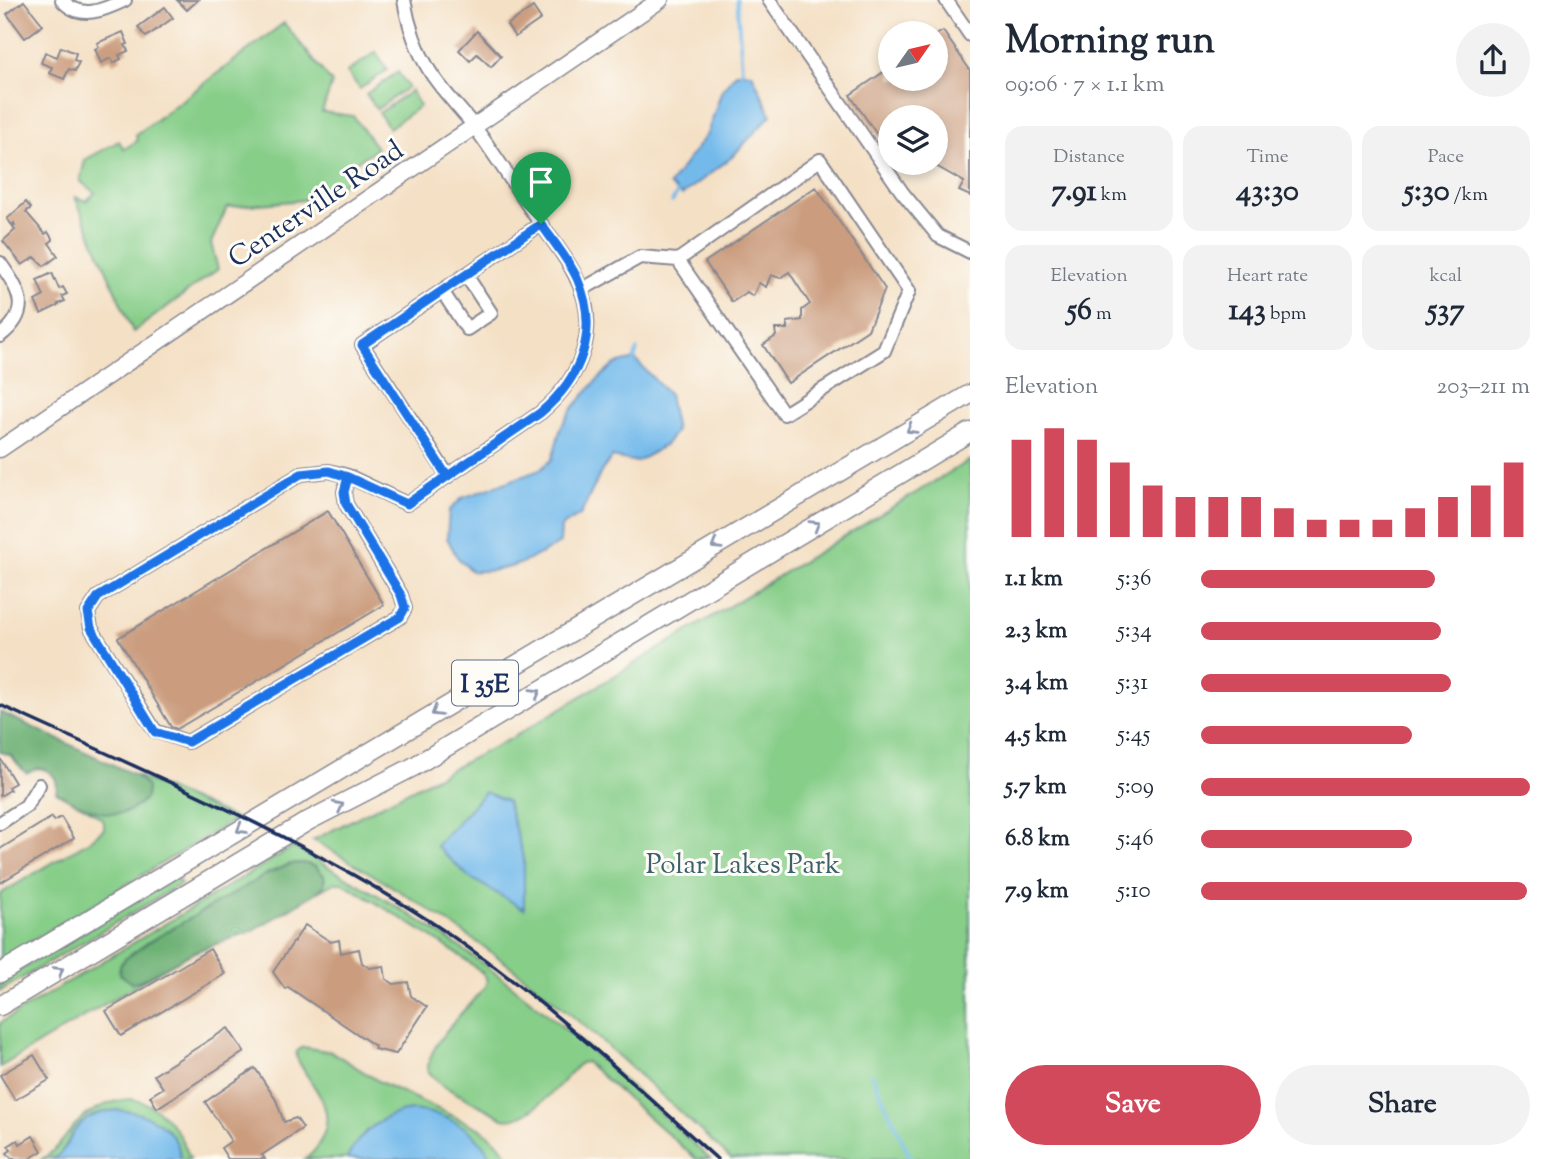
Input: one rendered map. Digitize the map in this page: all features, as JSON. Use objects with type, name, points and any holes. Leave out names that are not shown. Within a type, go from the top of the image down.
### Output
[{"type":"highway","name":"I 35E","points":[[0,973],[970,394]]},
{"type":"highway","name":"I 35E","points":[[0,1006],[308,821],[425,760],[970,432]]},
{"type":"main road","name":"Centerville Road","points":[[0,449],[660,0]]},
{"type":"street","points":[[62,0],[66,6],[83,14],[125,0]]},
{"type":"street","points":[[348,477],[344,492],[346,504],[401,595],[405,608],[400,617],[188,742],[155,732],[91,628],[88,612],[98,597],[301,474],[329,471],[348,477],[407,504],[540,413],[567,387],[580,361],[586,340],[586,309],[581,290],[568,263],[474,127],[429,70],[415,40],[404,0]]},
{"type":"street","points":[[769,0],[902,192],[938,236],[970,252]]},
{"type":"street","points":[[946,0],[970,35]]},
{"type":"street","points":[[581,290],[640,257],[678,260],[820,160],[909,291],[884,351],[784,414],[678,260]]},
{"type":"street","points":[[447,476],[362,345],[541,224]]},
{"type":"street","points":[[0,262],[16,286],[20,309],[17,320],[0,335]]},
{"type":"street","points":[[442,291],[467,329],[491,313],[466,275]]},
{"type":"street","points":[[0,823],[26,806],[39,785]]},
{"type":"green space","points":[[284,23],[332,83],[322,112],[353,116],[377,148],[353,164],[357,172],[326,198],[227,207],[211,243],[218,269],[133,332],[75,197],[86,201],[95,193],[80,181],[85,160],[119,141],[124,149],[137,141],[136,135]]},
{"type":"green space","points":[[376,52],[387,70],[360,89],[347,72]]},
{"type":"green space","points":[[398,72],[408,87],[377,109],[366,94]]},
{"type":"green space","points":[[411,91],[420,106],[389,128],[379,113]]},
{"type":"green space","name":"Polar Lakes Park","points":[[970,460],[970,1159],[731,1159],[593,1034],[506,963],[412,898],[313,840],[512,738]]},
{"type":"green space","points":[[0,712],[135,775],[147,787],[146,797],[126,812],[114,814],[90,809],[56,792],[55,779],[51,773],[38,768],[26,773],[10,755],[0,752]]},
{"type":"green space","points":[[135,775],[236,819],[0,960],[0,894],[89,841],[104,829],[101,818],[82,805],[112,813],[129,811],[136,806],[147,787]]},
{"type":"green space","points":[[293,847],[408,914],[506,981],[595,1055],[710,1159],[696,1159],[586,1062],[580,1063],[534,1108],[513,1118],[503,1118],[441,1085],[428,1071],[429,1061],[449,1027],[484,988],[486,978],[444,945],[343,883],[334,883],[316,893],[325,883],[324,875],[310,866],[298,863],[269,873],[125,959],[119,970],[144,979],[178,960],[0,1067],[0,1023]]},
{"type":"green space","points":[[291,864],[315,866],[324,876],[324,886],[316,893],[254,930],[194,952],[144,979],[132,983],[120,974],[120,965],[125,959],[147,943],[269,873]]},
{"type":"green space","points":[[176,877],[181,884],[0,991],[0,982]]},
{"type":"green space","points":[[303,1047],[332,1052],[380,1082],[481,1129],[496,1141],[511,1159],[305,1159],[319,1144],[324,1133],[326,1112],[296,1056],[297,1051]]},
{"type":"green space","points":[[130,1099],[151,1106],[168,1120],[190,1159],[181,1159],[175,1141],[158,1124],[132,1113],[110,1111],[100,1113],[81,1124],[59,1155],[42,1159],[57,1147],[87,1114],[108,1104]]},
{"type":"water","points":[[736,73],[752,73],[771,115],[732,157],[682,195],[669,185],[707,134],[722,90]]},
{"type":"water","points":[[635,359],[669,395],[676,431],[665,445],[637,462],[612,457],[601,472],[581,514],[561,527],[560,543],[507,568],[471,571],[457,557],[447,538],[449,511],[462,498],[540,470],[552,459],[561,427],[572,409],[615,364]]},
{"type":"water","points":[[485,792],[507,801],[524,860],[524,909],[469,877],[436,846]]},
{"type":"water","points":[[118,1110],[140,1114],[159,1123],[174,1138],[181,1159],[53,1159],[63,1150],[82,1122],[99,1113]]},
{"type":"water","points":[[412,1110],[459,1124],[478,1139],[491,1159],[347,1159],[358,1141],[374,1126],[392,1115]]},
{"type":"building","points":[[177,0],[198,0],[187,10]]},
{"type":"building","points":[[24,1],[43,25],[25,38],[7,14]]},
{"type":"building","points":[[165,7],[173,18],[146,37],[138,27]]},
{"type":"building","points":[[533,7],[541,19],[515,37],[507,25]]},
{"type":"building","points":[[477,31],[501,56],[491,67],[477,54],[470,61],[459,50]]},
{"type":"building","points":[[123,32],[128,51],[119,55],[121,59],[113,63],[111,58],[101,63],[95,49],[99,47],[97,43]]},
{"type":"building","points":[[948,38],[970,70],[970,196],[959,191],[964,182],[948,173],[948,105],[878,105],[878,136],[850,95],[878,76],[878,91],[948,91]]},
{"type":"building","points":[[61,47],[76,53],[74,60],[79,62],[75,71],[69,69],[64,79],[49,73],[52,67],[41,63],[45,52],[57,57]]},
{"type":"building","points":[[816,187],[885,289],[868,330],[788,383],[763,345],[776,336],[775,329],[787,329],[787,322],[802,320],[802,310],[810,304],[789,272],[780,278],[771,275],[766,287],[759,283],[753,296],[747,292],[732,302],[705,262]]},
{"type":"building","points":[[26,202],[31,208],[26,212],[45,234],[48,232],[53,240],[49,243],[58,256],[44,266],[35,257],[22,265],[3,241],[15,230],[14,223],[12,225],[7,219]]},
{"type":"building","points":[[52,273],[59,289],[63,287],[67,294],[62,296],[65,301],[41,314],[35,301],[44,296],[37,280]]},
{"type":"building","points":[[328,511],[384,605],[177,729],[171,727],[118,638]]},
{"type":"building","points":[[0,758],[15,783],[0,796]]},
{"type":"building","points":[[52,817],[54,821],[61,817],[74,838],[0,883],[0,849]]},
{"type":"building","points":[[305,925],[331,942],[339,940],[341,953],[359,949],[362,963],[370,968],[384,966],[386,979],[394,984],[408,982],[411,996],[427,1007],[396,1054],[374,1049],[375,1046],[288,987],[285,989],[273,972]]},
{"type":"building","points":[[210,949],[225,974],[121,1036],[106,1011]]},
{"type":"building","points":[[228,1028],[244,1052],[157,1108],[150,1096],[163,1088],[154,1075]]},
{"type":"building","points":[[34,1055],[49,1080],[15,1100],[0,1075]]},
{"type":"building","points":[[255,1068],[276,1100],[284,1122],[296,1118],[303,1128],[262,1155],[265,1159],[228,1159],[221,1148],[231,1141],[205,1102]]},
{"type":"building","points":[[33,1136],[42,1151],[29,1159],[12,1159],[7,1153],[11,1150],[8,1146],[18,1140],[20,1144]]},
{"type":"waterway","points":[[737,0],[741,77]]},
{"type":"waterway","points":[[672,202],[680,189]]},
{"type":"waterway","points":[[633,363],[637,350]]},
{"type":"waterway","points":[[871,1073],[911,1159]]},
{"type":"railway","points":[[0,705],[274,832],[380,890],[431,922],[543,1005],[614,1065],[717,1159]]},
{"type":"route","points":[[541,224],[362,345],[447,476],[407,504],[348,477],[344,492],[346,504],[401,595],[405,608],[400,617],[188,742],[155,732],[91,628],[88,612],[98,597],[301,474],[329,471],[348,477],[407,504],[556,400],[567,387],[582,357],[586,340],[586,309],[576,276],[541,224]]}]
